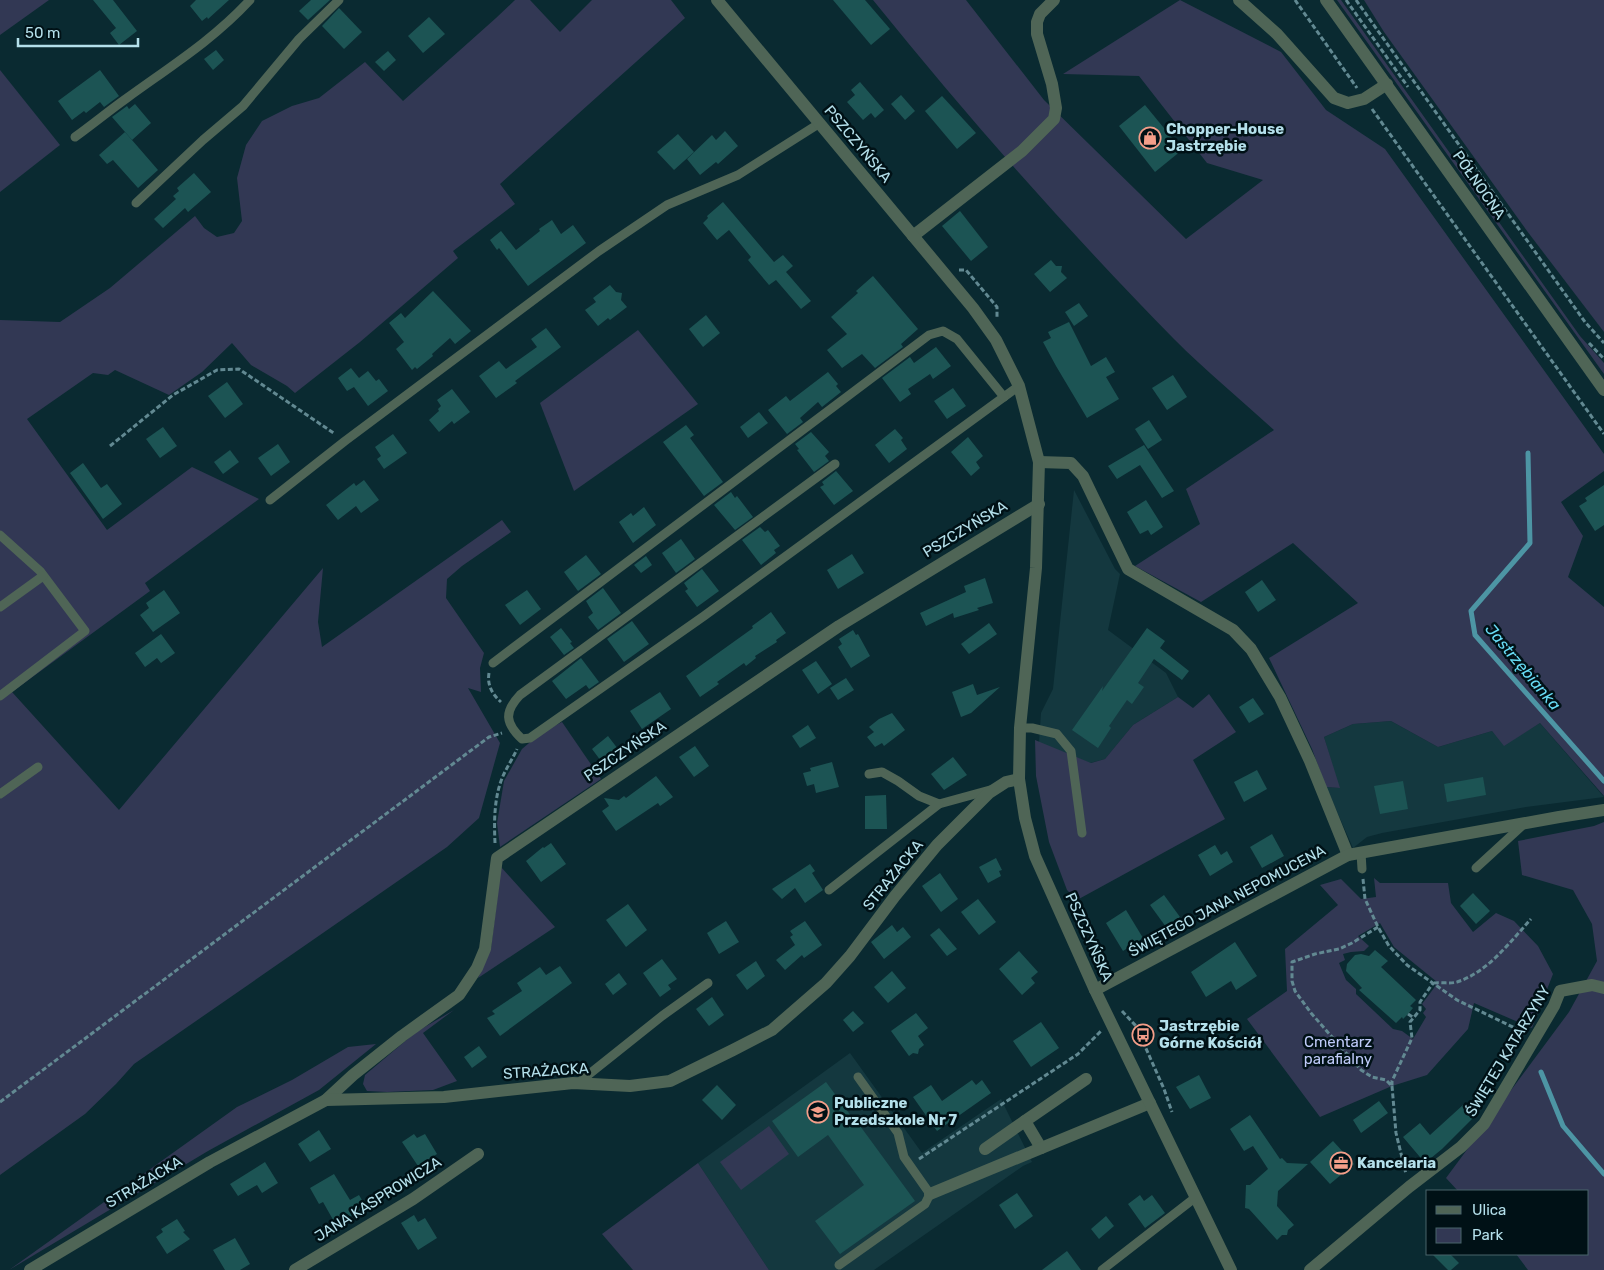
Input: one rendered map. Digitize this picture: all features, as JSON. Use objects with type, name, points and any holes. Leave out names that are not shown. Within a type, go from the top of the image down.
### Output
[{"type":"street","name":"PSZCZYŃSKA","points":[[717,0],[973,308],[996,340],[1019,386],[1039,462],[1036,568],[1020,728],[1019,779],[1025,818],[1035,856],[1095,990],[1231,1270]]},
{"type":"street","points":[[913,236],[1022,151],[1054,119],[1056,108],[1052,84],[1037,34],[1037,22],[1040,14],[1054,0]]},
{"type":"street","points":[[1239,0],[1277,34],[1334,98],[1348,103],[1364,99],[1387,84]]},
{"type":"street","name":"PÓŁNOCNA","points":[[1326,0],[1604,390]]},
{"type":"street","name":"ŚWIĘTEGO JANA NEPOMUCENA","points":[[1039,462],[1071,463],[1083,476],[1128,569],[1233,630],[1250,648],[1280,697],[1310,760],[1348,855]]},
{"type":"street","name":"PSZCZYŃSKA","points":[[497,858],[839,626],[1039,504]]},
{"type":"street","name":"STRAŻACKA","points":[[30,1270],[210,1162],[326,1100],[444,1098],[578,1083],[630,1086],[670,1081],[772,1030],[826,983],[850,956],[895,896],[938,845],[989,792],[1000,785],[1019,779]]},
{"type":"street","name":"ŚWIĘTEGO JANA NEPOMUCENA","points":[[1095,990],[1348,855],[1604,810]]},
{"type":"street","points":[[326,1100],[353,1075],[459,995],[477,968],[485,949],[497,858]]},
{"type":"street","name":"ŚWIĘTEJ KATARZYNY","points":[[1310,1270],[1461,1146],[1484,1124],[1536,1038],[1560,991],[1578,986],[1592,985],[1604,988]]},
{"type":"street","points":[[985,1149],[1086,1080]]},
{"type":"street","points":[[930,1194],[1150,1103]]},
{"type":"street","points":[[1025,1121],[1041,1148]]},
{"type":"street","name":"JANA KASPROWICZA","points":[[295,1270],[413,1199],[478,1154]]},
{"type":"lane","points":[[75,137],[199,48],[250,0]]},
{"type":"lane","points":[[136,204],[203,140],[243,106],[299,39],[339,0]]},
{"type":"lane","points":[[270,500],[345,441],[592,256],[667,205],[738,175],[820,124]]},
{"type":"lane","points":[[493,663],[929,335],[943,331],[957,339],[1004,397]]},
{"type":"lane","points":[[835,464],[520,695],[512,702],[508,711],[508,720],[512,730],[522,739],[530,738],[696,621],[1019,386]]},
{"type":"lane","points":[[0,534],[44,576],[85,631],[0,696]]},
{"type":"lane","points":[[0,607],[44,576]]},
{"type":"lane","points":[[1020,728],[1032,728],[1057,734],[1072,751],[1082,833]]},
{"type":"lane","points":[[0,794],[38,767]]},
{"type":"lane","points":[[869,774],[882,772],[919,796],[939,804]]},
{"type":"lane","points":[[829,890],[939,804],[1000,785]]},
{"type":"lane","points":[[1476,868],[1526,823]]},
{"type":"lane","points":[[1361,853],[1362,870]]},
{"type":"lane","points":[[578,1083],[662,1016],[708,983]]},
{"type":"lane","points":[[839,1265],[925,1204],[930,1194],[904,1157],[898,1133],[858,1077]]},
{"type":"lane","points":[[1102,1270],[1196,1197]]},
{"type":"path","points":[[1295,0],[1604,434]]},
{"type":"path","points":[[1356,0],[1585,322],[1604,343]]},
{"type":"path","points":[[110,446],[173,395],[217,370],[239,369],[345,441]]},
{"type":"path","points":[[493,663],[488,676],[490,687],[494,696],[508,711]]},
{"type":"path","points":[[0,1102],[489,737],[512,730]]},
{"type":"path","points":[[497,858],[494,826],[497,800],[502,777],[522,739]]},
{"type":"path","points":[[1362,870],[1365,899],[1378,928],[1390,946],[1407,965],[1457,1000],[1536,1038]]},
{"type":"path","points":[[1433,983],[1456,982],[1479,971],[1493,960],[1531,919]]},
{"type":"path","points":[[1378,928],[1339,949],[1315,954],[1292,962],[1292,982],[1295,991],[1311,1013],[1361,1070],[1386,1080],[1392,1086]]},
{"type":"path","points":[[1409,1187],[1403,1180],[1406,1172],[1396,1133],[1392,1081],[1412,1038],[1410,1022],[1420,1010],[1420,1002],[1433,983]]},
{"type":"path","points":[[1408,1014],[1414,1018]]},
{"type":"path","points":[[917,1160],[1078,1054],[1101,1031]]},
{"type":"shaded area","points":[[1074,490],[1115,569],[1120,574],[1108,630],[1166,673],[1178,697],[1133,725],[1105,759],[1090,763],[1039,743],[1041,713],[1053,689]]},
{"type":"shaded area","points":[[1391,721],[1438,747],[1492,731],[1504,745],[1540,723],[1604,797],[1526,807],[1382,833],[1367,837],[1353,848],[1326,787],[1339,788],[1324,737],[1353,724]]},
{"type":"shaded area","points":[[850,1053],[922,1153],[1001,1099],[1032,1162],[1023,1166],[874,1270],[769,1270],[698,1163]]},
{"type":"green space","points":[[0,0],[49,0],[0,35]]},
{"type":"green space","points":[[515,0],[530,0],[560,32],[592,0],[671,0],[685,18],[500,184],[515,204],[453,251],[458,258],[360,342],[295,393],[287,386],[251,365],[232,343],[202,372],[169,395],[115,370],[108,375],[93,373],[27,419],[107,530],[192,467],[259,499],[145,583],[150,591],[12,692],[119,810],[323,568],[318,622],[322,647],[502,520],[511,532],[462,566],[447,579],[446,598],[484,653],[480,668],[481,692],[468,688],[500,743],[479,818],[447,847],[134,1064],[85,1114],[0,1175],[0,320],[60,322],[110,288],[195,216],[204,228],[217,237],[234,233],[242,221],[237,178],[246,145],[262,121],[292,106],[319,98],[365,62],[403,101]]},
{"type":"green space","points":[[873,0],[966,0],[1044,100],[1186,239],[1263,180],[1207,163],[1139,76],[1063,74],[1180,0],[1281,52],[1326,110],[1385,149],[1604,454],[1604,471],[1561,502],[1583,536],[1568,577],[1604,607],[1604,796],[1540,723],[1504,746],[1492,731],[1438,747],[1391,721],[1353,724],[1324,737],[1340,788],[1326,787],[1312,749],[1269,658],[1358,603],[1293,543],[1201,602],[1135,566],[1200,524],[1186,489],[1274,430],[1186,351],[1096,257],[982,131]]},
{"type":"green space","points":[[1337,0],[1341,0],[1580,336],[1604,363],[1604,374]]},
{"type":"green space","points":[[1364,0],[1604,0],[1604,332],[1527,231],[1384,32]]},
{"type":"green space","points":[[0,70],[60,145],[0,192]]},
{"type":"green space","points":[[638,330],[698,404],[574,491],[540,403]]},
{"type":"green space","points":[[1209,694],[1236,732],[1193,760],[1225,819],[1077,900],[1067,890],[1049,842],[1036,776],[1035,740],[1091,763],[1105,759],[1133,725],[1178,697],[1193,708]]},
{"type":"green space","points":[[562,722],[601,779],[500,847],[497,823],[504,781],[522,749],[542,732]]},
{"type":"green space","points":[[1604,822],[1604,1270],[1528,1270],[1517,1255],[1589,1255],[1589,1190],[1457,1190],[1446,1178],[1569,1012],[1597,961],[1592,924],[1573,890],[1522,875],[1518,841],[1594,826]]},
{"type":"green space","points":[[501,867],[555,927],[478,978],[491,948]]},
{"type":"green space","name":"Cmentarz parafialny","points":[[1374,878],[1380,883],[1448,883],[1451,903],[1473,932],[1496,913],[1514,921],[1538,946],[1553,974],[1532,1028],[1474,1003],[1468,1029],[1427,1075],[1392,1086],[1320,1117],[1247,1019],[1287,991],[1285,949],[1338,905],[1320,885],[1341,879],[1361,899],[1376,897]],"holes":[[[1380,923],[1394,947],[1437,982],[1422,1004],[1426,1009],[1423,1013],[1426,1017],[1413,1039],[1402,1031],[1393,1029],[1356,994],[1356,989],[1346,980],[1339,963],[1345,960],[1343,954],[1364,951],[1369,946],[1358,936]]]},
{"type":"green space","points":[[454,1010],[423,1033],[457,1081],[433,1090],[367,1091],[363,1084],[365,1075],[416,1032]]},
{"type":"green space","points":[[376,1044],[319,1090],[208,1151],[9,1270],[237,1107],[292,1080],[348,1047]]},
{"type":"green space","points":[[769,1126],[789,1154],[741,1190],[720,1162]]},
{"type":"green space","points":[[698,1163],[769,1270],[633,1270],[602,1234]]},
{"type":"building","points":[[93,0],[113,0],[137,31],[119,45],[110,33],[116,28]]},
{"type":"building","points":[[196,0],[229,0],[208,19],[207,17],[202,21],[190,6]]},
{"type":"building","points":[[311,0],[330,0],[308,20],[299,11]]},
{"type":"building","points":[[833,0],[865,0],[890,29],[871,45]]},
{"type":"building","points":[[339,8],[362,32],[344,49],[322,26]]},
{"type":"building","points":[[429,17],[445,34],[423,53],[408,36]]},
{"type":"building","points":[[216,50],[224,60],[213,70],[204,59]]},
{"type":"building","points":[[388,51],[396,60],[384,71],[375,62]]},
{"type":"building","points":[[100,70],[119,96],[104,107],[100,102],[86,113],[84,111],[72,120],[58,101]]},
{"type":"building","points":[[860,82],[884,110],[875,118],[871,113],[863,120],[847,102],[855,95],[851,90]]},
{"type":"building","points":[[901,95],[915,111],[905,120],[891,104]]},
{"type":"building","points":[[942,96],[976,133],[957,149],[925,111]]},
{"type":"building","points":[[135,104],[151,123],[132,140],[112,117],[127,106],[129,109]]},
{"type":"building","name":"Chopper-House Jastrzębie","points":[[1145,105],[1182,150],[1155,172],[1119,126]]},
{"type":"building","points":[[725,131],[738,146],[718,164],[716,162],[700,175],[687,159],[712,135],[716,140]]},
{"type":"building","points":[[125,132],[158,170],[138,188],[113,160],[107,164],[99,155]]},
{"type":"building","points":[[678,134],[694,152],[674,170],[657,152]]},
{"type":"building","points":[[194,173],[211,192],[188,212],[185,208],[163,228],[154,219],[176,199],[173,196],[179,191],[177,188]]},
{"type":"building","points":[[723,202],[774,262],[783,255],[793,266],[786,272],[811,301],[801,309],[776,280],[769,285],[748,260],[751,257],[729,230],[717,240],[703,223],[708,218],[707,216]]},
{"type":"building","points":[[960,211],[988,247],[971,261],[942,226]]},
{"type":"building","points":[[552,220],[561,234],[573,225],[586,243],[528,286],[499,248],[497,250],[490,240],[501,231],[516,250]]},
{"type":"building","points":[[1051,260],[1056,266],[1062,266],[1061,272],[1067,278],[1050,292],[1034,274]]},
{"type":"building","points":[[873,276],[918,329],[901,344],[903,347],[875,368],[862,354],[842,368],[827,350],[847,334],[831,317],[858,293],[856,291]]},
{"type":"building","points":[[610,285],[616,292],[622,293],[621,300],[627,307],[610,320],[608,318],[598,326],[585,310],[596,302],[593,298]]},
{"type":"building","points":[[433,291],[471,331],[455,344],[450,338],[432,354],[433,356],[417,369],[415,367],[412,370],[396,349],[404,342],[389,323],[401,313],[405,318]]},
{"type":"building","points":[[1079,303],[1088,316],[1074,326],[1065,312]]},
{"type":"building","points":[[706,315],[720,333],[703,347],[689,329]]},
{"type":"building","points":[[1069,322],[1091,366],[1106,357],[1115,372],[1106,377],[1119,399],[1087,418],[1043,342],[1051,338],[1048,332]]},
{"type":"building","points":[[546,328],[561,347],[515,381],[517,383],[496,398],[479,376],[499,361],[506,369],[537,347],[531,339]]},
{"type":"building","points":[[936,347],[951,366],[933,379],[930,374],[908,389],[911,394],[900,402],[882,378],[910,357],[914,363]]},
{"type":"building","points":[[351,368],[359,378],[368,371],[376,381],[379,379],[388,391],[368,406],[354,387],[347,391],[338,378]]},
{"type":"building","points":[[828,372],[838,384],[836,386],[841,392],[822,407],[818,402],[800,418],[803,422],[787,434],[768,410],[786,396],[790,401]]},
{"type":"building","points":[[1173,375],[1187,397],[1167,410],[1152,388]]},
{"type":"building","points":[[227,382],[243,404],[225,418],[208,396]]},
{"type":"building","points":[[953,388],[966,406],[947,419],[934,401]]},
{"type":"building","points":[[452,389],[470,412],[454,424],[452,421],[439,432],[429,420],[439,411],[438,409],[441,406],[437,400]]},
{"type":"building","points":[[759,412],[768,423],[748,438],[740,427]]},
{"type":"building","points":[[1149,420],[1162,440],[1148,449],[1135,429]]},
{"type":"building","points":[[686,425],[694,435],[690,438],[723,482],[704,496],[663,442]]},
{"type":"building","points":[[163,427],[177,446],[160,458],[146,439]]},
{"type":"building","points":[[895,429],[903,438],[901,440],[907,449],[889,463],[875,445]]},
{"type":"building","points":[[811,432],[829,452],[825,456],[829,461],[814,472],[797,450],[799,449],[795,444]]},
{"type":"building","points":[[393,434],[407,453],[384,469],[377,459],[381,456],[375,447]]},
{"type":"building","points":[[968,437],[983,456],[976,462],[980,468],[971,476],[951,452]]},
{"type":"building","points":[[278,444],[290,462],[271,476],[258,458]]},
{"type":"building","points":[[1144,445],[1174,491],[1162,498],[1140,465],[1117,479],[1108,466]]},
{"type":"building","points":[[230,450],[239,462],[223,474],[214,462]]},
{"type":"building","points":[[83,463],[101,488],[107,484],[122,504],[103,519],[70,473]]},
{"type":"building","points":[[836,471],[853,491],[834,505],[820,487],[824,485],[822,482]]},
{"type":"building","points":[[364,480],[379,500],[361,513],[356,506],[338,520],[326,505],[354,483],[356,486]]},
{"type":"building","points":[[1604,485],[1604,525],[1595,531],[1579,506],[1587,501],[1585,498]]},
{"type":"building","points":[[731,492],[735,498],[737,496],[753,517],[735,530],[714,505]]},
{"type":"building","points":[[1146,500],[1163,527],[1151,535],[1148,530],[1140,534],[1127,512]]},
{"type":"building","points":[[644,507],[656,525],[633,543],[619,522],[631,513],[633,516]]},
{"type":"building","points":[[760,527],[765,532],[768,530],[780,546],[774,550],[776,553],[761,565],[742,540]]},
{"type":"building","points":[[681,539],[695,559],[676,573],[662,553]]},
{"type":"building","points":[[852,554],[864,573],[838,589],[827,570]]},
{"type":"building","points":[[586,555],[601,574],[578,591],[564,572]]},
{"type":"building","points":[[646,556],[652,565],[641,573],[634,565]]},
{"type":"building","points":[[702,569],[719,591],[697,607],[685,591],[688,589],[684,583]]},
{"type":"building","points":[[985,578],[993,603],[977,608],[979,610],[954,618],[953,613],[926,626],[920,613],[966,592],[964,586]]},
{"type":"building","points":[[1262,580],[1276,600],[1258,612],[1245,592]]},
{"type":"building","points":[[603,588],[621,613],[598,630],[588,617],[593,613],[586,601]]},
{"type":"building","points":[[164,590],[180,613],[153,632],[140,615],[149,608],[146,603]]},
{"type":"building","points":[[527,590],[541,609],[520,625],[505,605]]},
{"type":"building","points":[[771,612],[786,633],[776,640],[777,642],[755,656],[756,658],[746,666],[744,663],[700,697],[686,676],[753,628],[752,626]]},
{"type":"building","points":[[632,621],[649,644],[624,662],[607,639]]},
{"type":"building","points":[[989,623],[997,634],[969,654],[961,644]]},
{"type":"building","points":[[561,628],[572,642],[570,643],[574,648],[564,655],[550,637]]},
{"type":"building","points":[[1147,628],[1165,641],[1160,648],[1189,671],[1182,680],[1154,659],[1138,683],[1144,687],[1132,704],[1127,700],[1109,726],[1111,728],[1098,748],[1072,730]]},
{"type":"building","points":[[853,630],[856,635],[858,634],[870,656],[851,668],[838,647],[842,644],[839,639]]},
{"type":"building","points":[[161,634],[175,653],[161,663],[157,658],[145,667],[135,653]]},
{"type":"building","points":[[581,658],[599,682],[589,689],[586,685],[566,699],[552,681]]},
{"type":"building","points":[[816,661],[832,684],[818,694],[802,670]]},
{"type":"building","points":[[846,678],[854,690],[838,700],[830,688]]},
{"type":"building","points":[[973,684],[977,695],[1000,687],[971,713],[961,717],[952,692]]},
{"type":"building","points":[[660,692],[671,709],[642,729],[630,711]]},
{"type":"building","points":[[1253,698],[1264,714],[1249,723],[1239,707]]},
{"type":"building","points":[[892,713],[905,730],[884,746],[882,743],[875,747],[867,737],[874,732],[869,727],[879,719]]},
{"type":"building","points":[[808,725],[816,738],[800,748],[792,736]]},
{"type":"building","points":[[608,736],[621,753],[616,757],[618,760],[607,769],[592,749]]},
{"type":"building","points":[[695,746],[709,766],[694,777],[679,757]]},
{"type":"building","points":[[953,757],[967,775],[944,790],[931,774]]},
{"type":"building","points":[[832,762],[839,787],[816,793],[814,784],[807,786],[803,773],[811,771],[810,768]]},
{"type":"building","points":[[1257,770],[1267,789],[1244,802],[1234,782]]},
{"type":"building","points":[[656,776],[673,797],[660,806],[658,803],[616,831],[602,811],[609,806],[604,798],[619,800],[624,796],[626,798]]},
{"type":"building","points":[[1483,777],[1486,795],[1447,802],[1444,784]]},
{"type":"building","points":[[1403,781],[1408,809],[1380,814],[1374,786]]},
{"type":"building","points":[[886,795],[887,829],[865,829],[865,796]]},
{"type":"building","points":[[1272,834],[1284,856],[1262,868],[1250,847]]},
{"type":"building","points":[[551,843],[566,864],[541,882],[526,861]]},
{"type":"building","points":[[1215,845],[1221,855],[1227,851],[1233,862],[1210,876],[1198,855]]},
{"type":"building","points":[[996,858],[1002,870],[999,871],[1001,876],[988,883],[979,867]]},
{"type":"building","points":[[810,864],[815,871],[812,873],[823,890],[805,903],[795,888],[782,899],[772,889]]},
{"type":"building","points":[[940,873],[958,899],[941,912],[922,886]]},
{"type":"building","points":[[1473,893],[1490,911],[1476,924],[1460,906]]},
{"type":"building","points":[[1164,895],[1180,917],[1166,927],[1150,905]]},
{"type":"building","points":[[978,899],[996,922],[979,935],[961,912]]},
{"type":"building","points":[[628,904],[647,930],[626,947],[606,920]]},
{"type":"building","points":[[1126,910],[1143,938],[1123,951],[1106,923]]},
{"type":"building","points":[[726,921],[739,942],[719,954],[707,933]]},
{"type":"building","points":[[805,921],[822,945],[804,958],[802,955],[785,970],[776,960],[795,945],[790,937],[793,935],[790,931]]},
{"type":"building","points":[[892,925],[897,932],[903,927],[911,937],[884,959],[871,942]]},
{"type":"building","points":[[939,928],[957,949],[947,956],[930,935]]},
{"type":"building","points":[[1235,942],[1257,976],[1236,990],[1231,981],[1206,997],[1191,972]]},
{"type":"building","points":[[1375,950],[1388,961],[1381,967],[1416,1000],[1410,1006],[1413,1008],[1408,1014],[1396,1023],[1359,990],[1362,988],[1346,971],[1347,964],[1355,955],[1369,956]]},
{"type":"building","points":[[1019,951],[1038,972],[1031,978],[1035,983],[1022,995],[999,969]]},
{"type":"building","points":[[662,959],[677,979],[668,985],[671,989],[660,997],[643,973]]},
{"type":"building","points":[[756,961],[765,976],[747,990],[736,975]]},
{"type":"building","points":[[560,966],[572,983],[500,1036],[487,1018],[495,1014],[492,1011],[522,991],[517,983],[540,967],[546,975]]},
{"type":"building","points":[[892,971],[906,988],[888,1003],[874,987]]},
{"type":"building","points":[[619,973],[627,984],[613,995],[605,984]]},
{"type":"building","points":[[712,997],[724,1015],[709,1026],[696,1009]]},
{"type":"building","points":[[853,1011],[864,1023],[853,1032],[843,1020]]},
{"type":"building","points":[[916,1013],[928,1028],[918,1036],[924,1045],[919,1049],[918,1054],[913,1053],[909,1056],[891,1031]]},
{"type":"building","points":[[1041,1022],[1059,1048],[1031,1067],[1013,1041]]},
{"type":"building","points":[[479,1046],[487,1057],[472,1068],[464,1057]]},
{"type":"building","points":[[1199,1075],[1211,1098],[1190,1109],[1176,1087]]},
{"type":"building","points":[[972,1080],[976,1085],[982,1080],[991,1093],[937,1131],[913,1097],[931,1085],[942,1101]]},
{"type":"building","points":[[826,1082],[915,1201],[840,1254],[815,1221],[864,1185],[828,1135],[798,1157],[772,1121]]},
{"type":"building","points":[[717,1085],[736,1105],[722,1120],[702,1100]]},
{"type":"building","points":[[1379,1101],[1388,1113],[1361,1133],[1353,1120]]},
{"type":"building","points":[[1463,1105],[1474,1117],[1425,1163],[1403,1137],[1420,1123],[1430,1135]]},
{"type":"building","points":[[1250,1115],[1280,1159],[1282,1158],[1287,1163],[1308,1164],[1278,1191],[1277,1206],[1294,1225],[1288,1230],[1287,1235],[1282,1235],[1277,1240],[1249,1209],[1245,1208],[1246,1185],[1250,1185],[1268,1169],[1253,1146],[1244,1151],[1230,1129]]},
{"type":"building","points":[[319,1130],[331,1149],[310,1162],[298,1144]]},
{"type":"building","points":[[414,1134],[417,1138],[425,1134],[437,1154],[418,1166],[402,1142]]},
{"type":"building","points":[[1333,1141],[1354,1164],[1330,1184],[1310,1162]]},
{"type":"building","points":[[265,1162],[278,1183],[262,1193],[257,1185],[238,1196],[230,1184]]},
{"type":"building","points":[[334,1174],[350,1200],[359,1195],[366,1207],[336,1225],[323,1202],[319,1204],[310,1188]]},
{"type":"building","points":[[1017,1193],[1033,1216],[1015,1229],[999,1205]]},
{"type":"building","points":[[1140,1195],[1144,1201],[1152,1195],[1165,1213],[1145,1228],[1128,1204]]},
{"type":"building","points":[[414,1215],[418,1222],[425,1218],[437,1238],[418,1250],[401,1223]]},
{"type":"building","points":[[1106,1216],[1114,1226],[1099,1239],[1091,1229]]},
{"type":"building","points":[[177,1219],[185,1231],[183,1232],[190,1239],[167,1254],[156,1237],[163,1232],[161,1229]]},
{"type":"building","points":[[235,1238],[250,1264],[240,1270],[225,1270],[213,1250]]},
{"type":"building","points":[[1067,1251],[1081,1270],[1042,1270]]},
{"type":"building","points":[[1433,1255],[1451,1255],[1459,1263],[1451,1270],[1448,1270]]},
{"type":"waterway","name":"Jastrzębianka","points":[[1528,453],[1530,543],[1471,611],[1475,635],[1604,781]]},
{"type":"waterway","points":[[1541,1072],[1563,1126],[1604,1174]]},
{"type":"place","name":"Chopper-House Jastrzębie","points":[[1150,138]]},
{"type":"place","name":"Jastrzębie Górne Kościół","points":[[1143,1035]]},
{"type":"place","name":"Publiczne Przedszkole Nr 7","points":[[818,1112]]},
{"type":"place","name":"Kancelaria","points":[[1341,1163]]}]
